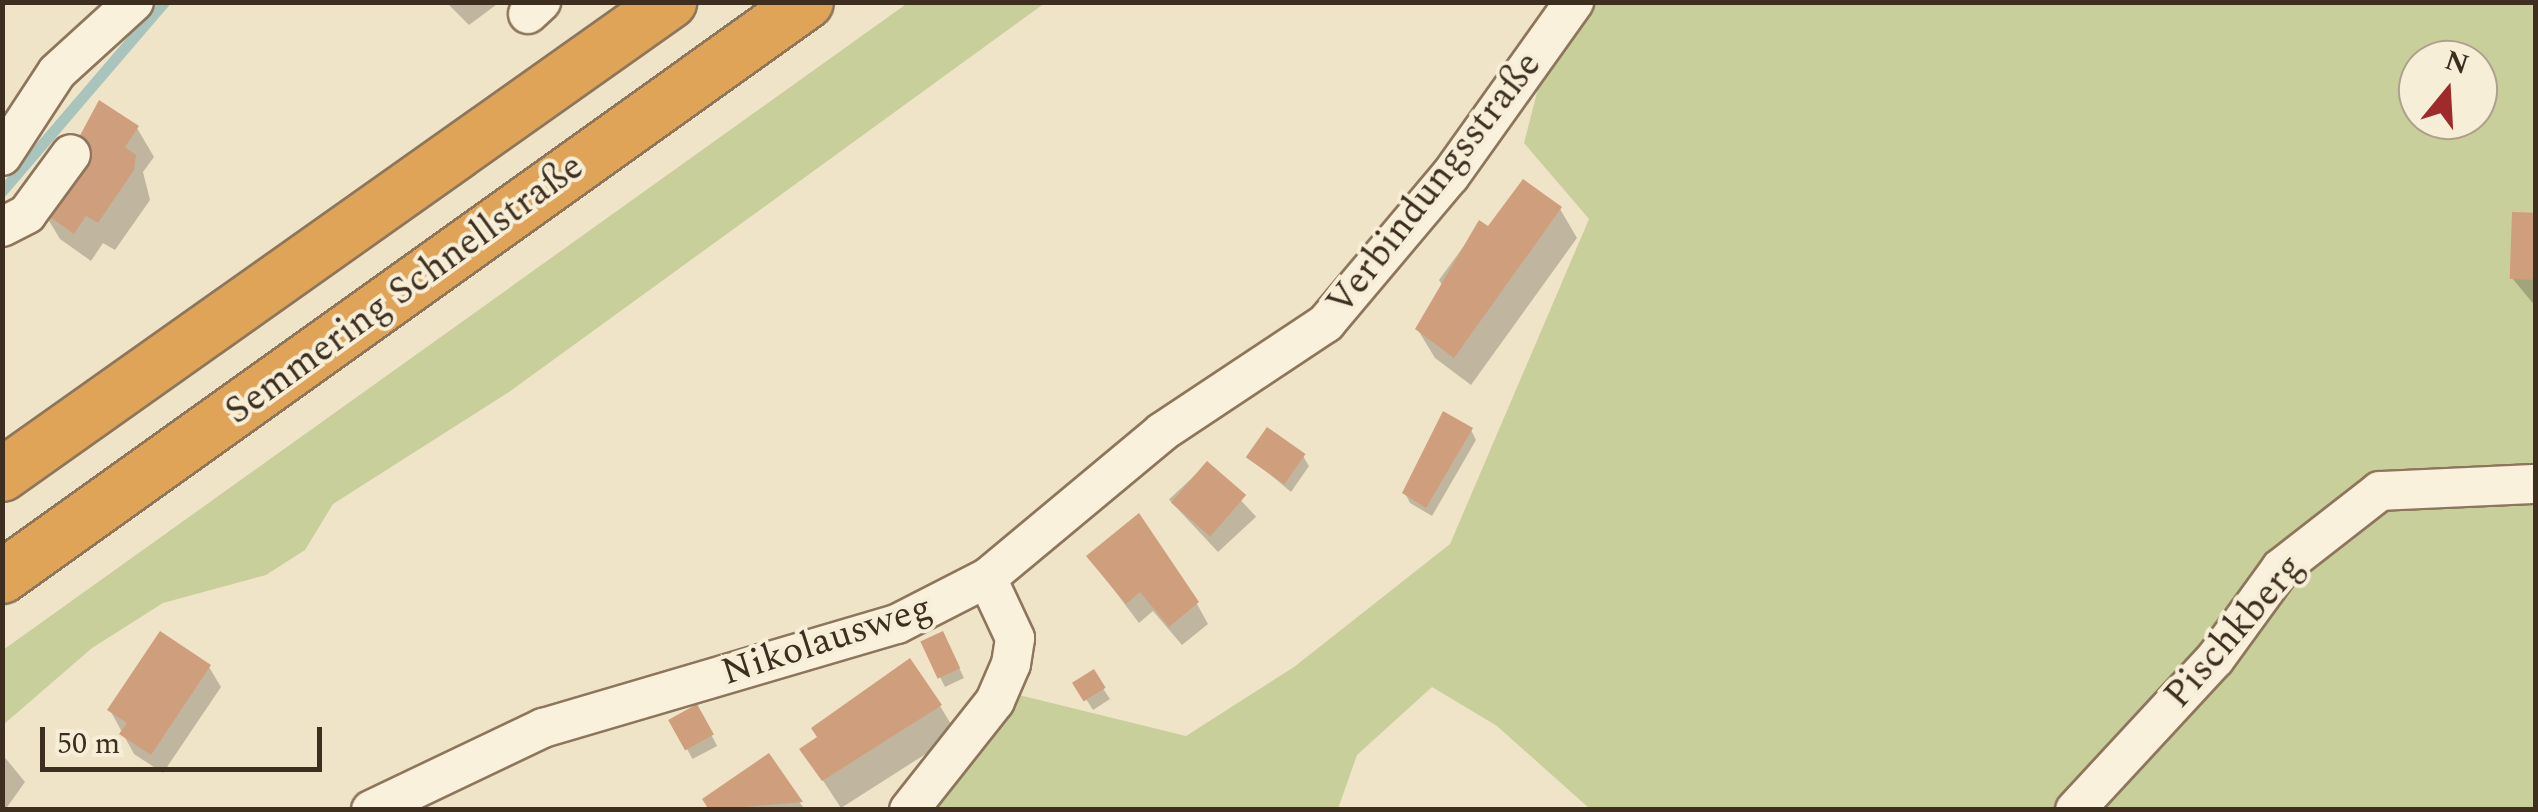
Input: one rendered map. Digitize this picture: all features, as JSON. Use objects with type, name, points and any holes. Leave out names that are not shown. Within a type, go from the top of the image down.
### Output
[{"type":"highway","name":"Semmering Schnellstraße","points":[[2,475],[670,2]]},
{"type":"highway","name":"Semmering Schnellstraße","points":[[2,577],[808,2]]},
{"type":"street","points":[[80,48],[95,2]]},
{"type":"street","points":[[2,156],[80,48],[134,2]]},
{"type":"street","name":"Verbindungsstraße","points":[[1234,386],[1326,323],[1382,262],[1574,2]]},
{"type":"street","points":[[2,227],[27,214],[72,154]]},
{"type":"street","name":"Nikolausweg","points":[[371,810],[543,728],[897,624],[987,578],[1162,432],[1234,386]]},
{"type":"street","name":"Pischkberg","points":[[2076,809],[2215,659],[2282,568],[2380,491],[2536,484]]},
{"type":"street","points":[[910,810],[995,701],[1011,664],[1015,638],[987,578]]},
{"type":"green space","points":[[909,2],[1045,3],[509,392],[333,504],[305,550],[266,575],[163,603],[92,648],[3,725],[3,650]]},
{"type":"green space","points":[[1560,3],[2535,3],[2535,809],[1590,809],[1497,726],[1432,687],[1357,755],[1338,809],[925,810],[1007,692],[1186,736],[1294,667],[1450,544],[1589,219],[1524,143]]},
{"type":"building","points":[[99,100],[139,126],[125,147],[136,155],[134,170],[98,223],[86,216],[74,234],[40,210]]},
{"type":"building","points":[[1523,179],[1562,207],[1454,358],[1415,329],[1479,220],[1488,226]]},
{"type":"building","points":[[2512,212],[2536,213],[2534,280],[2510,279]]},
{"type":"building","points":[[1443,411],[1473,428],[1426,508],[1402,493]]},
{"type":"building","points":[[1267,427],[1306,454],[1284,484],[1246,457]]},
{"type":"building","points":[[1207,461],[1246,495],[1210,537],[1171,503]]},
{"type":"building","points":[[1139,513],[1199,602],[1169,627],[1140,592],[1126,604],[1086,556]]},
{"type":"building","points":[[160,631],[211,665],[151,755],[119,734],[127,723],[107,710]]},
{"type":"building","points":[[943,631],[960,668],[938,679],[920,642]]},
{"type":"building","points":[[910,658],[942,705],[822,781],[799,749],[817,737],[811,728]]},
{"type":"building","points":[[1094,669],[1106,688],[1084,701],[1072,683]]},
{"type":"building","points":[[697,704],[714,735],[685,751],[668,720]]},
{"type":"building","points":[[769,753],[803,802],[709,810],[702,799]]},
{"type":"waterway","points":[[2,191],[164,2]]}]
